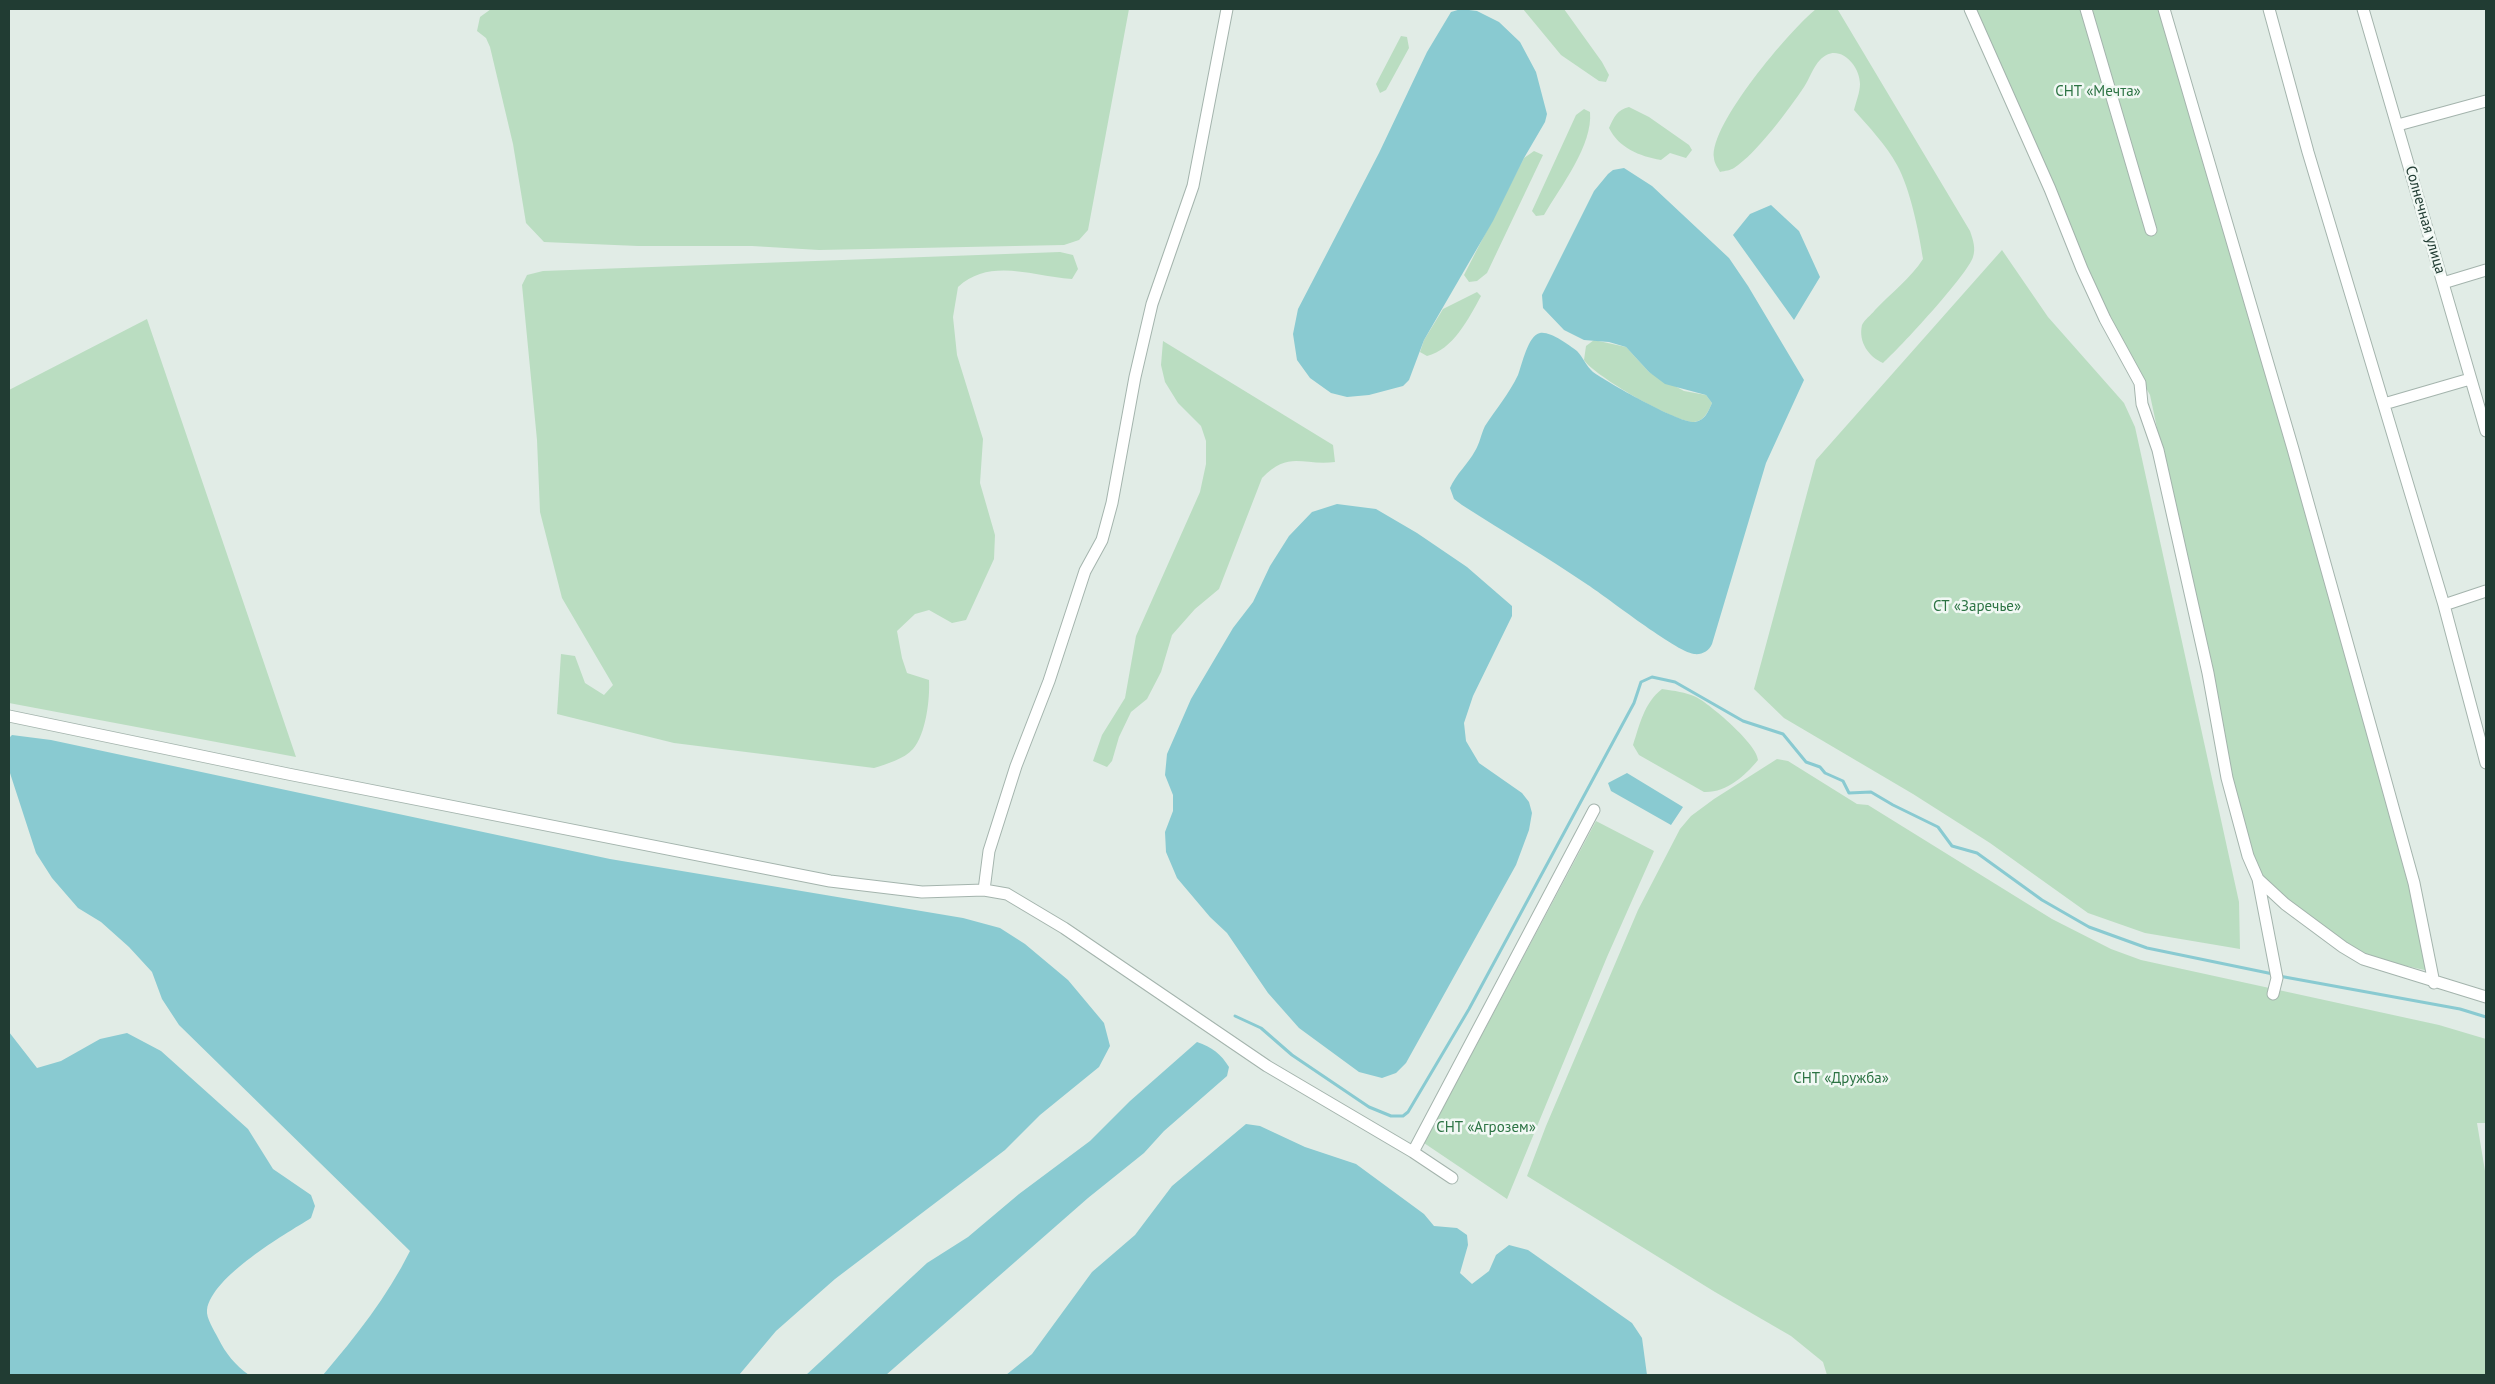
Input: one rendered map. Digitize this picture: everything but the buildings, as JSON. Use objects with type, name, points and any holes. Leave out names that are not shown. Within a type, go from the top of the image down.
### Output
[{"type":"street","points":[[984,890],[989,851],[1013,776],[1049,682],[1085,571],[1102,540],[1112,503],[1135,377],[1152,304],[1193,186],[1228,9]]},
{"type":"street","points":[[1970,9],[2050,189],[2089,286],[2140,383],[2142,404],[2158,450],[2208,673],[2227,778],[2248,856],[2258,879],[2276,978],[2273,994]]},
{"type":"street","points":[[2086,9],[2151,230]]},
{"type":"street","points":[[2164,9],[2293,450],[2378,752],[2414,883],[2434,983]]},
{"type":"street","points":[[2269,9],[2308,152],[2444,606],[2486,763]]},
{"type":"street","name":"Солнечная улица","points":[[2363,9],[2486,431]]},
{"type":"street","points":[[2398,125],[2486,101]]},
{"type":"street","points":[[2443,283],[2486,270]]},
{"type":"street","points":[[2384,404],[2470,379]]},
{"type":"street","points":[[2444,606],[2486,591]]},
{"type":"street","points":[[9,716],[288,774],[830,881],[922,892],[984,890],[1007,894],[1027,904],[1266,1066],[1413,1152],[1452,1178]]},
{"type":"street","points":[[1413,1152],[1594,810]]},
{"type":"street","points":[[2258,879],[2285,904],[2343,947],[2364,959],[2434,983],[2486,997]]},
{"type":"green space","points":[[491,9],[1129,9],[1088,230],[1079,240],[1064,245],[819,250],[752,246],[638,246],[544,242],[526,223],[513,144],[490,47],[486,38],[477,31],[480,17]]},
{"type":"green space","points":[[1523,9],[1564,9],[1602,62],[1609,75],[1606,82],[1599,81],[1561,55]]},
{"type":"green space","points":[[1816,9],[1838,10],[1970,231],[1974,244],[1973,257],[1959,279],[1917,328],[1883,363],[1869,353],[1863,343],[1862,325],[1913,273],[1923,259],[1913,210],[1902,175],[1888,150],[1854,110],[1860,84],[1859,76],[1852,63],[1840,54],[1833,53],[1827,55],[1813,69],[1804,87],[1782,118],[1743,161],[1733,169],[1720,172],[1714,160],[1716,143],[1724,124],[1737,102],[1788,36]]},
{"type":"green space","name":"СНТ «Мечта»","points":[[1973,9],[2159,9],[2409,866],[2429,971],[2366,957],[2329,933],[2267,883],[2255,864],[2232,783],[2150,395],[2106,315]]},
{"type":"green space","points":[[1401,36],[1407,37],[1409,48],[1386,90],[1380,93],[1376,84]]},
{"type":"green space","points":[[1629,107],[1649,117],[1689,145],[1692,150],[1686,158],[1670,153],[1661,160],[1653,158],[1630,150],[1618,141],[1609,128],[1616,114]]},
{"type":"green space","points":[[1584,109],[1590,112],[1590,125],[1575,165],[1544,215],[1536,216],[1532,211],[1576,115]]},
{"type":"green space","points":[[1534,151],[1543,155],[1487,273],[1477,281],[1469,282],[1464,275],[1524,158]]},
{"type":"green space","name":"СТ «Заречье»","points":[[2002,250],[2048,317],[2124,403],[2135,427],[2239,902],[2240,949],[2145,933],[2088,913],[1990,843],[1913,794],[1784,718],[1754,689],[1816,460]]},
{"type":"green space","points":[[1060,252],[1073,255],[1078,269],[1072,279],[1013,271],[998,271],[984,273],[971,278],[958,287],[953,317],[957,355],[983,439],[980,483],[995,535],[994,559],[966,620],[952,623],[929,610],[915,614],[897,631],[907,673],[929,680],[929,697],[924,726],[917,743],[909,753],[895,761],[874,768],[674,743],[557,714],[561,654],[575,656],[585,683],[604,695],[613,685],[562,598],[540,512],[537,440],[522,285],[527,275],[543,271]]},
{"type":"green space","points":[[1477,292],[1481,296],[1452,340],[1436,353],[1427,356],[1420,352],[1424,340],[1443,309]]},
{"type":"green space","points":[[147,319],[296,757],[9,703],[9,390]]},
{"type":"green space","points":[[1594,340],[1626,347],[1649,372],[1684,391],[1706,395],[1712,403],[1707,413],[1703,418],[1694,422],[1685,420],[1654,407],[1618,387],[1584,360],[1586,346]]},
{"type":"green space","points":[[1163,341],[1333,445],[1335,462],[1288,462],[1280,464],[1262,478],[1219,589],[1195,609],[1172,635],[1161,672],[1147,699],[1131,712],[1119,737],[1112,761],[1107,767],[1093,761],[1102,735],[1125,698],[1136,636],[1200,492],[1206,464],[1206,441],[1201,426],[1178,403],[1165,382],[1161,365]]},
{"type":"green space","points":[[1662,689],[1692,695],[1703,701],[1742,735],[1756,753],[1758,760],[1747,772],[1727,787],[1712,792],[1704,792],[1639,755],[1633,745],[1641,722],[1647,707]]},
{"type":"green space","name":"СНТ «Дружба»","points":[[1777,759],[1788,761],[1857,804],[1868,805],[2052,919],[2111,949],[2141,960],[2439,1025],[2486,1039],[2486,1123],[2477,1123],[2486,1177],[2486,1375],[1827,1375],[1823,1362],[1791,1336],[1715,1292],[1527,1176],[1546,1126],[1638,910],[1680,829],[1691,816],[1714,799]]},
{"type":"green space","name":"СНТ «Агрозем»","points":[[1596,821],[1654,851],[1607,957],[1507,1199],[1424,1143]]},
{"type":"water","points":[[1461,9],[1477,11],[1499,22],[1520,42],[1536,72],[1547,114],[1545,122],[1524,158],[1493,221],[1424,340],[1409,380],[1403,386],[1369,395],[1347,397],[1331,393],[1310,378],[1297,360],[1293,334],[1298,309],[1379,153],[1427,52],[1451,12]]},
{"type":"water","points":[[1624,168],[1652,186],[1729,258],[1748,286],[1804,380],[1766,463],[1712,644],[1707,651],[1700,654],[1685,651],[1672,644],[1573,575],[1462,505],[1454,499],[1450,488],[1475,451],[1485,426],[1507,395],[1518,375],[1532,339],[1540,333],[1549,334],[1564,342],[1577,351],[1593,372],[1660,410],[1687,421],[1695,422],[1704,417],[1708,412],[1712,403],[1706,395],[1665,384],[1649,372],[1626,347],[1609,342],[1584,340],[1564,330],[1543,308],[1542,295],[1594,191],[1613,170]]},
{"type":"water","points":[[1771,205],[1799,231],[1820,277],[1794,320],[1733,235],[1750,214]]},
{"type":"water","points":[[1337,504],[1376,509],[1417,533],[1467,567],[1512,606],[1512,616],[1473,696],[1464,723],[1466,741],[1479,763],[1522,793],[1529,802],[1532,813],[1529,830],[1516,865],[1406,1063],[1396,1073],[1382,1078],[1359,1072],[1299,1028],[1268,993],[1227,933],[1210,917],[1177,878],[1166,852],[1165,832],[1173,811],[1173,795],[1165,775],[1167,754],[1191,699],[1233,628],[1253,602],[1270,566],[1289,536],[1312,512]]},
{"type":"water","points":[[12,735],[51,740],[610,859],[963,918],[1000,928],[1025,944],[1068,980],[1104,1023],[1110,1046],[1099,1067],[1040,1115],[1005,1150],[835,1279],[776,1331],[739,1375],[323,1375],[370,1316],[410,1251],[179,1025],[162,999],[152,972],[129,947],[101,922],[78,908],[52,878],[36,853],[9,770],[9,738]]},
{"type":"water","points":[[1627,773],[1683,807],[1671,825],[1611,791],[1608,783]]},
{"type":"water","points":[[9,1032],[37,1068],[61,1061],[100,1039],[127,1033],[161,1051],[248,1129],[273,1169],[311,1195],[315,1206],[311,1218],[235,1270],[212,1297],[207,1310],[211,1324],[224,1349],[231,1359],[249,1375],[9,1375]]},
{"type":"water","points":[[1197,1042],[1212,1049],[1223,1058],[1229,1067],[1227,1076],[1164,1131],[1144,1153],[1088,1198],[886,1375],[806,1375],[927,1263],[968,1237],[1019,1194],[1090,1141],[1130,1101]]},
{"type":"water","points":[[1246,1124],[1260,1126],[1305,1147],[1356,1164],[1424,1214],[1434,1226],[1457,1228],[1467,1235],[1468,1245],[1460,1273],[1472,1284],[1489,1271],[1496,1255],[1509,1245],[1528,1250],[1632,1323],[1642,1338],[1647,1375],[1006,1375],[1032,1354],[1092,1272],[1135,1235],[1172,1186]]},
{"type":"waterway","points":[[1235,1016],[1261,1028],[1292,1055],[1369,1107],[1391,1116],[1403,1116],[1408,1112],[1469,1009],[1634,703],[1641,682],[1652,677],[1675,682],[1743,721],[1783,734],[1806,762],[1820,767],[1825,773],[1843,781],[1849,793],[1871,792],[1938,827],[1952,846],[1977,853],[2042,900],[2089,927],[2147,948],[2273,974]]},
{"type":"waterway","points":[[2279,976],[2460,1009],[2486,1017]]}]
